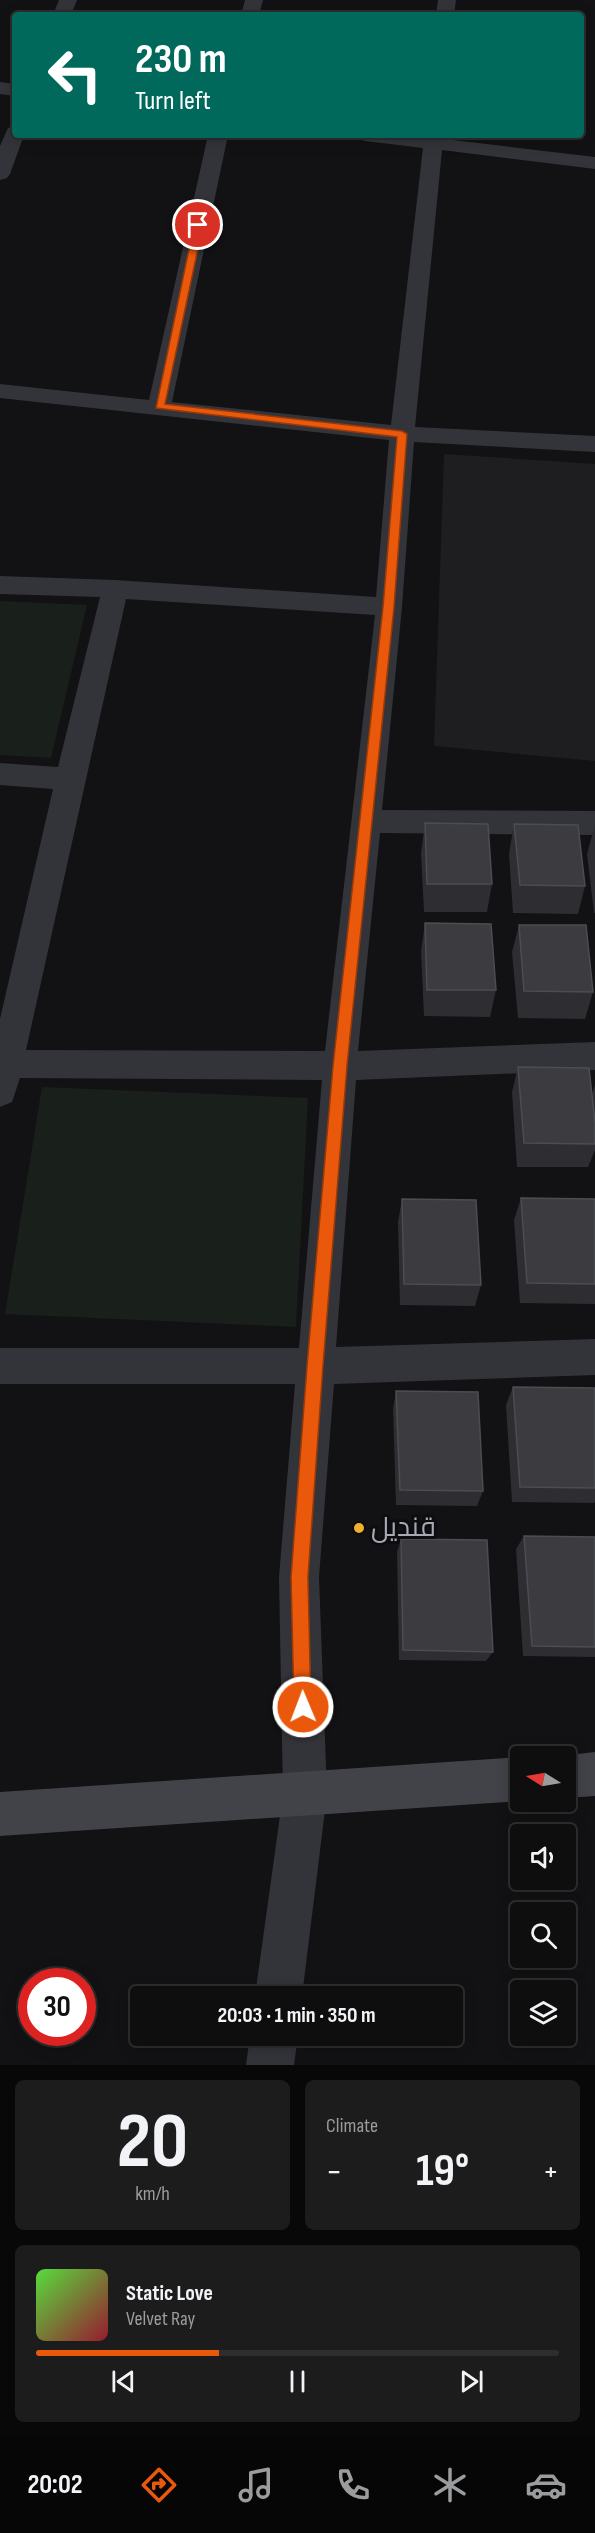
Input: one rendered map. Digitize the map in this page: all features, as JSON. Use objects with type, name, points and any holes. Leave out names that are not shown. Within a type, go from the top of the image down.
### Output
[{"type":"street","points":[[0,174],[13,138]]},
{"type":"street","points":[[159,406],[217,138]]},
{"type":"street","points":[[406,138],[595,163]]},
{"type":"street","points":[[280,1986],[305,1794],[299,1577],[315,1366],[340,1066],[389,607],[402,434],[433,140]]},
{"type":"street","points":[[0,391],[159,406],[402,434],[595,444]]},
{"type":"street","points":[[0,585],[115,589],[389,607]]},
{"type":"street","points":[[115,589],[69,779],[3,1078],[595,1056]]},
{"type":"street","points":[[0,774],[69,779]]},
{"type":"street","points":[[366,821],[595,823]]},
{"type":"street","points":[[0,1366],[315,1366],[595,1357]]},
{"type":"street","points":[[576,1775],[595,1774]]},
{"type":"street","points":[[0,1814],[510,1780]]},
{"type":"street","points":[[270,2065],[273,2046]]},
{"type":"shaded area","points":[[444,454],[595,464],[595,761],[434,746]]},
{"type":"shaded area","points":[[0,601],[87,605],[51,758],[0,755]]},
{"type":"shaded area","points":[[42,1087],[308,1098],[296,1327],[5,1314]]},
{"type":"building","points":[[425,823],[488,824],[492,884],[427,884]]},
{"type":"building","points":[[514,824],[578,825],[585,886],[520,885]]},
{"type":"building","points":[[425,923],[491,924],[496,990],[427,990]]},
{"type":"building","points":[[519,925],[586,925],[593,992],[524,991]]},
{"type":"building","points":[[518,1067],[589,1068],[595,1144],[524,1143]]},
{"type":"building","points":[[521,1198],[595,1199],[595,1284],[527,1283]]},
{"type":"building","points":[[402,1199],[476,1200],[481,1285],[404,1284]]},
{"type":"building","points":[[513,1387],[595,1388],[595,1488],[520,1487]]},
{"type":"building","points":[[396,1391],[478,1392],[483,1491],[400,1490]]},
{"type":"building","points":[[524,1536],[595,1537],[595,1647],[532,1646]]},
{"type":"building","points":[[401,1539],[487,1540],[493,1652],[403,1650]]},
{"type":"place","name":"قنديل","points":[[359,1528]]},
{"type":"route","points":[[198,225],[159,406],[402,434],[389,607],[340,1066],[315,1366],[299,1577],[303,1707]]}]
